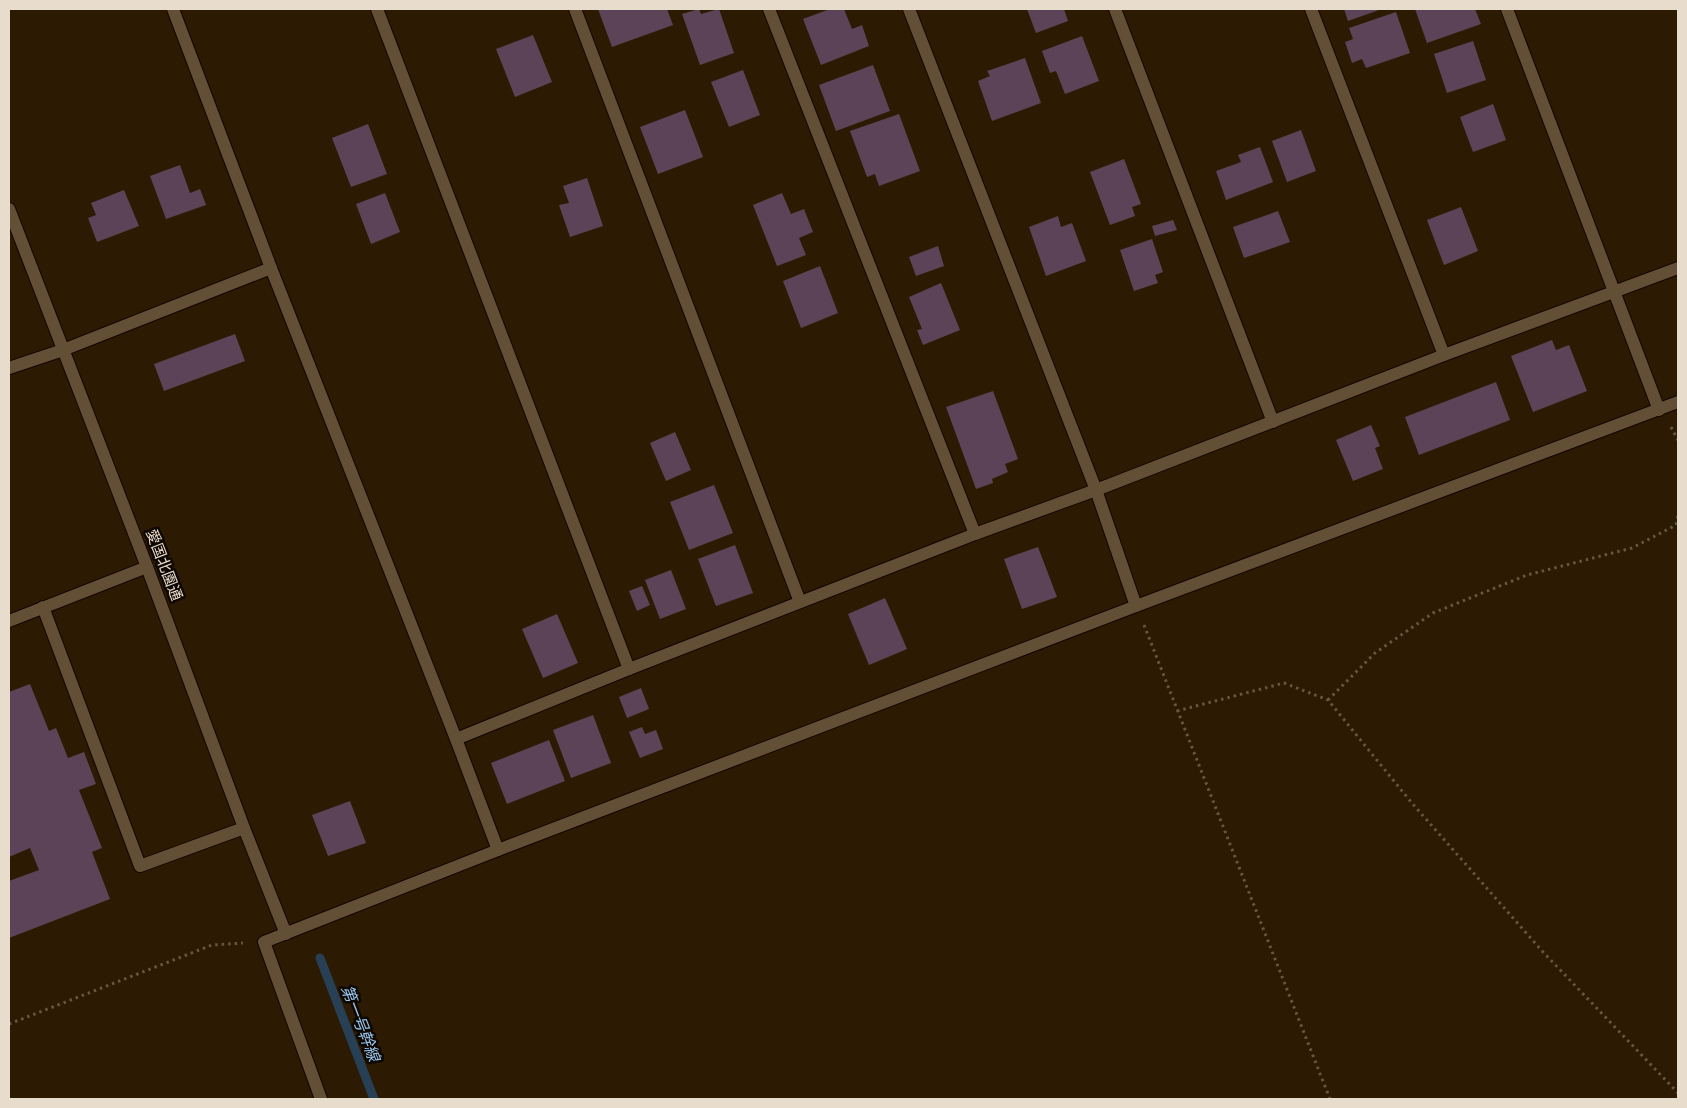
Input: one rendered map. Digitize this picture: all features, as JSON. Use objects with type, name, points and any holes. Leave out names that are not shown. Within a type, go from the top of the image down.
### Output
[{"type":"street","points":[[174,9],[271,268],[498,850]]},
{"type":"street","points":[[377,9],[629,669]]},
{"type":"street","points":[[575,9],[800,602]]},
{"type":"street","points":[[769,9],[975,534]]},
{"type":"street","points":[[909,9],[1096,490],[1136,606]]},
{"type":"street","points":[[1115,9],[1273,422]]},
{"type":"street","points":[[1310,9],[1444,355]]},
{"type":"street","points":[[1507,9],[1616,292],[1659,410]]},
{"type":"street","name":"愛国北園通","points":[[10,213],[286,934]]},
{"type":"street","points":[[9,368],[64,350],[271,268]]},
{"type":"street","points":[[456,739],[629,669],[975,534],[1096,490],[1444,355],[1678,268]]},
{"type":"street","points":[[321,1099],[264,942],[498,850],[1136,606],[1678,402]]},
{"type":"street","points":[[9,621],[147,567]]},
{"type":"street","points":[[43,608],[140,866],[244,828]]},
{"type":"path","points":[[1328,700],[1374,653],[1433,613],[1527,575],[1632,548],[1676,525],[1678,516]]},
{"type":"path","points":[[1136,606],[1330,1099]]},
{"type":"path","points":[[1177,711],[1284,682],[1328,700],[1411,802],[1543,952],[1678,1093]]},
{"type":"path","points":[[9,1024],[212,945],[264,942]]},
{"type":"building","points":[[598,9],[667,9],[673,25],[612,47]]},
{"type":"building","points":[[699,9],[701,14],[719,9],[734,53],[700,65],[682,14]]},
{"type":"building","points":[[830,9],[844,9],[852,29],[862,25],[869,46],[821,65],[803,19]]},
{"type":"building","points":[[1027,9],[1064,9],[1068,21],[1036,33]]},
{"type":"building","points":[[1344,9],[1382,9],[1348,21]]},
{"type":"building","points":[[1415,9],[1475,9],[1481,24],[1427,43]]},
{"type":"building","points":[[1396,12],[1410,53],[1366,68],[1362,59],[1352,63],[1345,42],[1353,39],[1349,28]]},
{"type":"building","points":[[533,35],[552,82],[515,97],[496,49]]},
{"type":"building","points":[[1082,36],[1099,81],[1065,94],[1056,71],[1050,73],[1042,51]]},
{"type":"building","points":[[1473,41],[1486,80],[1447,93],[1434,54]]},
{"type":"building","points":[[1025,58],[1041,103],[992,121],[978,81],[990,76],[987,71]]},
{"type":"building","points":[[873,65],[890,111],[836,131],[819,85]]},
{"type":"building","points":[[743,70],[760,115],[729,127],[711,82]]},
{"type":"building","points":[[1493,104],[1506,140],[1473,152],[1460,117]]},
{"type":"building","points":[[685,110],[703,157],[658,174],[640,127]]},
{"type":"building","points":[[899,114],[920,171],[879,186],[875,174],[867,177],[850,131]]},
{"type":"building","points":[[368,124],[387,174],[351,187],[332,138]]},
{"type":"building","points":[[1301,130],[1316,171],[1287,182],[1272,141]]},
{"type":"building","points":[[1260,147],[1273,182],[1226,200],[1216,171],[1241,162],[1238,155]]},
{"type":"building","points":[[1124,159],[1141,204],[1132,207],[1135,216],[1110,225],[1090,172]]},
{"type":"building","points":[[180,165],[190,193],[200,189],[206,205],[166,219],[150,176]]},
{"type":"building","points":[[587,178],[603,226],[570,237],[559,205],[569,203],[563,186]]},
{"type":"building","points":[[124,190],[139,226],[97,242],[88,218],[96,215],[91,203]]},
{"type":"building","points":[[385,193],[400,232],[371,244],[356,204]]},
{"type":"building","points":[[782,193],[791,214],[804,209],[813,232],[799,238],[806,255],[777,266],[753,205]]},
{"type":"building","points":[[1461,207],[1478,251],[1444,265],[1427,220]]},
{"type":"building","points":[[1278,211],[1290,242],[1244,258],[1233,227]]},
{"type":"building","points":[[1058,216],[1061,227],[1072,223],[1086,261],[1046,276],[1029,227]]},
{"type":"building","points":[[1173,220],[1177,230],[1155,236],[1152,226]]},
{"type":"building","points":[[1152,239],[1163,272],[1155,275],[1158,283],[1134,291],[1120,250]]},
{"type":"building","points":[[938,246],[944,266],[916,276],[909,257]]},
{"type":"building","points":[[820,266],[838,313],[801,328],[783,281]]},
{"type":"building","points":[[941,283],[960,330],[923,345],[917,330],[922,329],[909,297]]},
{"type":"building","points":[[235,334],[245,361],[164,391],[154,364]]},
{"type":"building","points":[[1552,340],[1556,350],[1569,345],[1587,391],[1533,412],[1511,356]]},
{"type":"building","points":[[1496,382],[1510,420],[1419,455],[1405,417]]},
{"type":"building","points":[[993,391],[1018,459],[1005,464],[1008,472],[992,479],[993,483],[976,489],[946,407]]},
{"type":"building","points":[[1371,425],[1380,446],[1375,448],[1383,469],[1353,481],[1336,440]]},
{"type":"building","points":[[675,432],[691,470],[666,481],[650,443]]},
{"type":"building","points":[[714,485],[733,533],[689,550],[670,502]]},
{"type":"building","points":[[735,545],[753,593],[716,606],[698,559]]},
{"type":"building","points":[[1038,547],[1057,597],[1022,609],[1004,559]]},
{"type":"building","points":[[671,570],[686,609],[660,619],[645,580]]},
{"type":"building","points":[[642,586],[650,605],[637,611],[629,591]]},
{"type":"building","points":[[885,598],[907,649],[869,665],[848,614]]},
{"type":"building","points":[[557,614],[578,663],[543,678],[522,629]]},
{"type":"building","points":[[30,684],[49,731],[56,728],[68,758],[84,752],[96,784],[79,790],[102,848],[92,852],[110,899],[9,938],[9,881],[39,870],[30,848],[9,857],[9,692]]},
{"type":"building","points":[[641,688],[649,709],[627,718],[619,697]]},
{"type":"building","points":[[593,715],[611,763],[571,778],[553,730]]},
{"type":"building","points":[[642,727],[645,734],[656,730],[663,749],[640,758],[629,732]]},
{"type":"building","points":[[549,740],[565,781],[507,804],[491,763]]},
{"type":"building","points":[[350,801],[366,843],[328,856],[312,815]]},
{"type":"waterway","name":"第一号幹線","points":[[320,958],[374,1099]]}]
